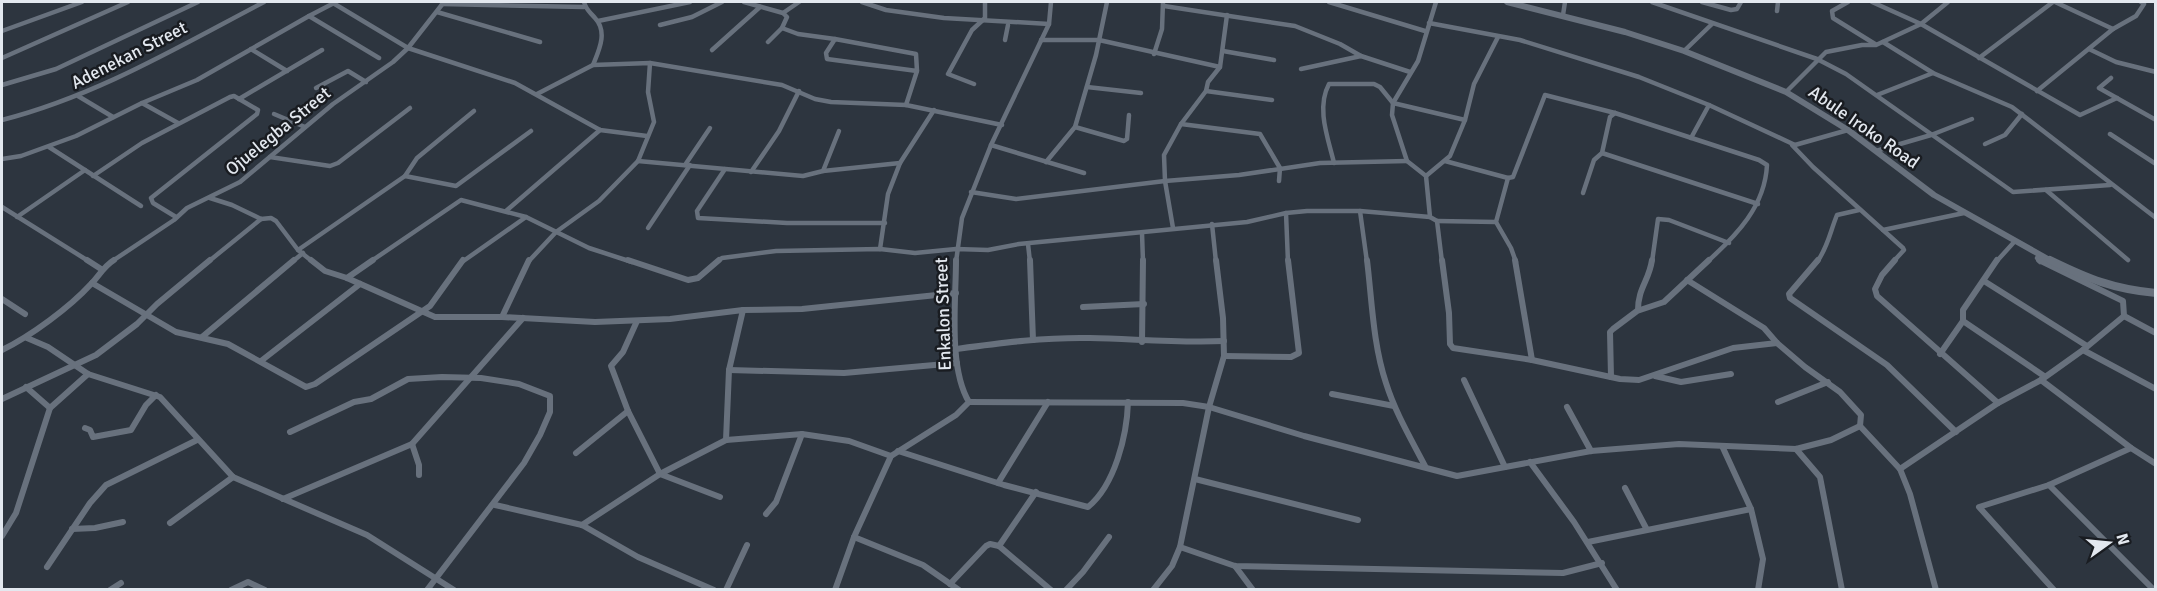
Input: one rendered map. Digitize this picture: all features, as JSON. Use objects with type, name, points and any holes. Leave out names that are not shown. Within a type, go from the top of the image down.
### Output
[{"type":"street","points":[[2,31],[82,2]]},
{"type":"street","points":[[2,58],[128,2]]},
{"type":"street","points":[[2,85],[57,69],[198,2]]},
{"type":"street","name":"Adenekan Street","points":[[2,120],[28,115],[78,96],[264,2]]},
{"type":"street","points":[[2,159],[49,147],[197,80],[335,2],[408,48],[482,71],[537,94],[600,130],[647,136]]},
{"type":"street","points":[[584,2],[584,8]]},
{"type":"street","points":[[646,2],[650,10]]},
{"type":"street","points":[[598,21],[690,2]]},
{"type":"street","points":[[660,25],[696,17],[722,2]]},
{"type":"street","points":[[744,2],[783,13],[787,19],[782,28],[768,42]]},
{"type":"street","points":[[783,13],[799,2]]},
{"type":"street","points":[[862,2],[878,9],[982,22],[1008,25],[1049,24]]},
{"type":"street","points":[[974,84],[948,74],[972,30],[985,18],[985,2]]},
{"type":"street","name":"Enkalon Street","points":[[969,402],[961,389],[956,350],[956,249],[962,218],[991,146],[1049,24],[1051,2]]},
{"type":"street","points":[[1046,162],[1075,128],[1107,2]]},
{"type":"street","points":[[1329,2],[1425,31]]},
{"type":"street","points":[[1430,217],[1426,176],[1407,161],[1392,115],[1393,103],[1418,61],[1425,31],[1436,2]]},
{"type":"street","name":"Abule Iroko Road","points":[[1507,2],[1625,32],[1684,51],[1786,92],[1848,129],[1925,189],[2039,255],[2092,280],[2127,290],[2156,293]]},
{"type":"street","points":[[1563,15],[1565,2]]},
{"type":"street","points":[[1652,2],[1817,59],[1846,74],[1877,94],[2007,190],[2017,193],[2110,185]]},
{"type":"street","points":[[1702,2],[1734,10],[1741,2]]},
{"type":"street","points":[[1777,12],[1778,2]]},
{"type":"street","points":[[1848,2],[1832,11],[1833,18],[1876,45]]},
{"type":"street","points":[[1872,2],[1922,24],[2080,115],[2117,98]]},
{"type":"street","points":[[1786,92],[1826,52],[1876,45],[1922,24],[1948,2]]},
{"type":"street","points":[[1979,58],[2054,2],[2113,29]]},
{"type":"street","points":[[2037,91],[2113,29],[2136,16],[2144,4],[2141,2]]},
{"type":"street","points":[[443,3],[584,8],[598,21],[602,32],[601,45],[593,64]]},
{"type":"street","name":"Ojuelegba Street","points":[[2,350],[27,338],[92,283],[101,269],[187,208],[235,186],[333,104],[366,82],[408,48],[443,3]]},
{"type":"street","points":[[1155,54],[1161,29],[1163,4],[1295,26],[1340,44],[1361,56],[1410,72]]},
{"type":"street","points":[[712,50],[760,7]]},
{"type":"street","points":[[436,12],[540,42]]},
{"type":"street","points":[[1173,228],[1165,181],[1164,155],[1181,124],[1206,91],[1208,82],[1220,67],[1227,15]]},
{"type":"street","points":[[309,16],[379,57]]},
{"type":"street","points":[[1429,23],[1520,40],[1639,77],[1709,105],[1795,145],[1848,129]]},
{"type":"street","points":[[1684,51],[1712,24]]},
{"type":"street","points":[[1005,40],[1008,25]]},
{"type":"street","points":[[782,28],[798,34],[916,54],[917,71],[906,105]]},
{"type":"street","points":[[1426,176],[1450,156],[1465,120],[1474,84],[1498,36]]},
{"type":"street","points":[[835,39],[826,54],[827,58],[917,71]]},
{"type":"street","points":[[1041,40],[1099,40],[1220,67]]},
{"type":"street","points":[[1883,42],[1933,73],[1998,100],[2022,114],[2110,185],[2156,218]]},
{"type":"street","points":[[251,49],[287,71]]},
{"type":"street","points":[[2089,49],[2116,62],[2156,72]]},
{"type":"street","points":[[239,99],[322,50]]},
{"type":"street","points":[[1223,51],[1274,60]]},
{"type":"street","points":[[1301,69],[1361,56]]},
{"type":"street","points":[[537,94],[593,64],[650,63],[782,85],[815,99],[831,102],[906,105],[1002,125]]},
{"type":"street","points":[[502,317],[527,263],[556,232],[599,201],[638,161],[654,122],[648,92],[650,63]]},
{"type":"street","points":[[316,88],[348,70],[366,82]]},
{"type":"street","points":[[1877,94],[1933,73]]},
{"type":"street","points":[[2111,78],[2099,88],[2156,120]]},
{"type":"street","points":[[1334,163],[1322,107],[1326,87],[1329,84],[1374,84],[1380,87],[1393,103],[1465,120]]},
{"type":"street","points":[[1087,87],[1141,93]]},
{"type":"street","points":[[750,172],[779,131],[799,91]]},
{"type":"street","points":[[1206,91],[1272,100]]},
{"type":"street","points":[[1445,162],[1508,178],[1514,175],[1545,95],[1615,113],[1759,160],[1767,165],[1764,193],[1729,243],[1670,295],[1668,300],[1656,306],[1638,310],[1610,332],[1611,377]]},
{"type":"street","points":[[78,96],[113,117]]},
{"type":"street","points":[[93,176],[142,142],[230,97],[239,99],[259,112],[151,198],[153,203],[176,217]]},
{"type":"street","points":[[142,103],[178,123]]},
{"type":"street","points":[[1691,138],[1709,105]]},
{"type":"street","points":[[270,157],[330,166],[338,163],[410,108]]},
{"type":"street","points":[[880,249],[888,194],[900,163],[934,110]]},
{"type":"street","points":[[202,338],[301,251],[405,176],[417,158],[474,111]]},
{"type":"street","points":[[1583,193],[1594,160],[1602,153],[1610,117],[1615,113]]},
{"type":"street","points":[[274,114],[305,127]]},
{"type":"street","points":[[1985,144],[2005,135],[2022,114]]},
{"type":"street","points":[[1075,128],[1124,141],[1127,139],[1129,115]]},
{"type":"street","points":[[1876,151],[1931,135],[1972,118]]},
{"type":"street","points":[[1181,124],[1260,134],[1280,168],[1279,181]]},
{"type":"street","points":[[648,228],[710,128]]},
{"type":"street","points":[[506,211],[600,130]]},
{"type":"street","points":[[405,176],[456,186],[531,131]]},
{"type":"street","points":[[822,171],[839,131]]},
{"type":"street","points":[[2110,134],[2156,164]]},
{"type":"street","points":[[1795,145],[1792,145],[1797,152],[1904,250],[1882,275],[1875,292],[1940,354],[1998,403]]},
{"type":"street","points":[[991,146],[1084,173]]},
{"type":"street","points":[[49,147],[141,206]]},
{"type":"street","points":[[1602,153],[1758,204]]},
{"type":"street","points":[[638,161],[803,176],[822,171],[900,163]]},
{"type":"street","points":[[971,192],[1016,199],[1165,181],[1239,175],[1280,168],[1334,163],[1407,161]]},
{"type":"street","points":[[725,169],[697,211],[698,218],[787,223],[885,223]]},
{"type":"street","points":[[17,217],[85,170]]},
{"type":"street","points":[[1508,178],[1496,222],[1511,248],[1517,265],[1532,360]]},
{"type":"street","points":[[2046,190],[2128,260]]},
{"type":"street","points":[[210,198],[232,205],[261,219],[271,218],[276,221],[301,251],[325,271],[347,278],[421,312],[435,316],[595,322],[637,321],[743,310],[802,309],[956,293]]},
{"type":"street","points":[[347,278],[461,200],[526,217],[589,248],[688,280],[698,278],[722,258],[729,256],[776,251],[880,249],[915,253],[956,249],[988,250],[1173,228],[1246,222],[1286,213],[1360,211],[1430,217],[1437,221],[1496,222]]},
{"type":"street","points":[[2,207],[101,269]]},
{"type":"street","points":[[1859,210],[1842,212],[1837,215],[1828,237],[1828,247],[1789,294],[1790,298],[1887,365],[1956,432]]},
{"type":"street","points":[[1360,211],[1383,371],[1394,406],[1425,466]]},
{"type":"street","points":[[1224,356],[1291,357],[1299,352],[1288,263],[1286,213]]},
{"type":"street","points":[[1883,230],[1964,213]]},
{"type":"street","points":[[92,283],[176,332],[228,344],[261,361],[297,384],[310,387],[374,346],[421,312],[436,299],[464,259],[526,217]]},
{"type":"street","points":[[2,399],[96,355],[261,219]]},
{"type":"street","points":[[1638,310],[1638,295],[1650,273],[1658,219],[1669,220],[1729,243]]},
{"type":"street","points":[[1437,221],[1440,255],[1450,308],[1450,344],[1457,350],[1532,360],[1556,367],[1639,380],[1733,348],[1777,342]]},
{"type":"street","points":[[1153,590],[1172,566],[1180,547],[1209,407],[1224,356],[1212,224]]},
{"type":"street","points":[[1142,233],[1144,304],[1142,342]]},
{"type":"street","points":[[1940,354],[1963,321],[1963,310],[1984,281],[1990,268],[2014,241]]},
{"type":"street","points":[[1028,244],[1033,280],[1030,304],[1033,340]]},
{"type":"street","points":[[2039,255],[2037,258],[2048,266],[2122,301],[2124,316]]},
{"type":"street","points":[[1687,280],[1764,328],[1805,367],[1828,382],[1861,415],[1860,426],[1900,469],[1910,494],[1936,590]]},
{"type":"street","points":[[1984,281],[2007,294],[2085,348],[2156,388]]},
{"type":"street","points":[[261,361],[360,284]]},
{"type":"street","points":[[2,299],[25,314]]},
{"type":"street","points":[[1083,307],[1144,304]]},
{"type":"street","points":[[726,440],[729,370],[743,310]]},
{"type":"street","points":[[1900,469],[1998,403],[2042,378],[2085,348],[2124,316]]},
{"type":"street","points":[[2124,316],[2156,333]]},
{"type":"street","points":[[284,499],[412,444],[523,318]]},
{"type":"street","points":[[637,321],[623,352],[611,366],[628,411],[660,474],[720,497]]},
{"type":"street","points":[[1963,321],[2042,378],[2131,448],[2156,464]]},
{"type":"street","points":[[27,338],[48,347],[88,374],[156,395],[189,427],[197,440],[234,477],[367,535],[453,590]]},
{"type":"street","points":[[956,350],[1033,340],[1090,338],[1142,342],[1224,341]]},
{"type":"street","points":[[729,370],[844,373],[957,363]]},
{"type":"street","points":[[2,536],[16,513],[50,408],[88,374]]},
{"type":"street","points":[[1655,376],[1681,382],[1731,374]]},
{"type":"street","points":[[290,432],[354,402],[371,399],[399,382],[417,378],[510,381],[542,391],[553,400],[543,429],[495,505],[427,590]]},
{"type":"street","points":[[1464,380],[1505,467]]},
{"type":"street","points":[[1778,402],[1828,382]]},
{"type":"street","points":[[26,387],[50,408]]},
{"type":"street","points":[[1332,394],[1394,406]]},
{"type":"street","points":[[85,428],[93,437],[131,430],[146,405],[156,395]]},
{"type":"street","points":[[835,590],[854,537],[891,456],[956,416],[969,402],[1183,403],[1209,407],[1304,436],[1457,476],[1591,451],[1679,444],[1796,449],[1831,440],[1860,426]]},
{"type":"street","points":[[998,483],[1048,402]]},
{"type":"street","points":[[898,451],[998,483],[1036,492],[1081,507],[1088,507],[1093,503],[1116,466],[1122,452],[1128,429],[1128,402]]},
{"type":"street","points":[[1567,407],[1591,451]]},
{"type":"street","points":[[576,453],[628,411]]},
{"type":"street","points":[[766,514],[776,502],[802,434]]},
{"type":"street","points":[[582,525],[660,474],[726,440],[802,434],[849,441],[891,456]]},
{"type":"street","points":[[46,567],[106,485],[197,440]]},
{"type":"street","points":[[412,444],[419,465],[419,476]]},
{"type":"street","points":[[1723,447],[1751,508],[1763,559],[1758,590]]},
{"type":"street","points":[[2054,590],[1979,507],[2049,485],[2131,448]]},
{"type":"street","points":[[1796,449],[1820,477],[1842,590]]},
{"type":"street","points":[[1530,462],[1588,542],[1617,590]]},
{"type":"street","points":[[170,523],[234,477]]},
{"type":"street","points":[[1194,479],[1358,520]]},
{"type":"street","points":[[2049,485],[2154,590]]},
{"type":"street","points":[[1625,488],[1646,528]]},
{"type":"street","points":[[999,546],[1036,492]]},
{"type":"street","points":[[495,505],[582,525],[610,543],[694,586],[714,590]]},
{"type":"street","points":[[1588,542],[1646,528],[1751,508]]},
{"type":"street","points":[[72,530],[123,522]]},
{"type":"street","points":[[854,537],[923,565],[959,590]]},
{"type":"street","points":[[1066,590],[1083,572],[1109,537]]},
{"type":"street","points":[[950,584],[990,544],[999,546],[1051,590]]},
{"type":"street","points":[[726,590],[747,545]]},
{"type":"street","points":[[1180,547],[1235,566],[1563,573],[1602,564]]},
{"type":"street","points":[[1235,566],[1253,590]]},
{"type":"street","points":[[231,590],[247,580],[253,581],[265,590]]},
{"type":"street","points":[[110,590],[121,582]]}]
